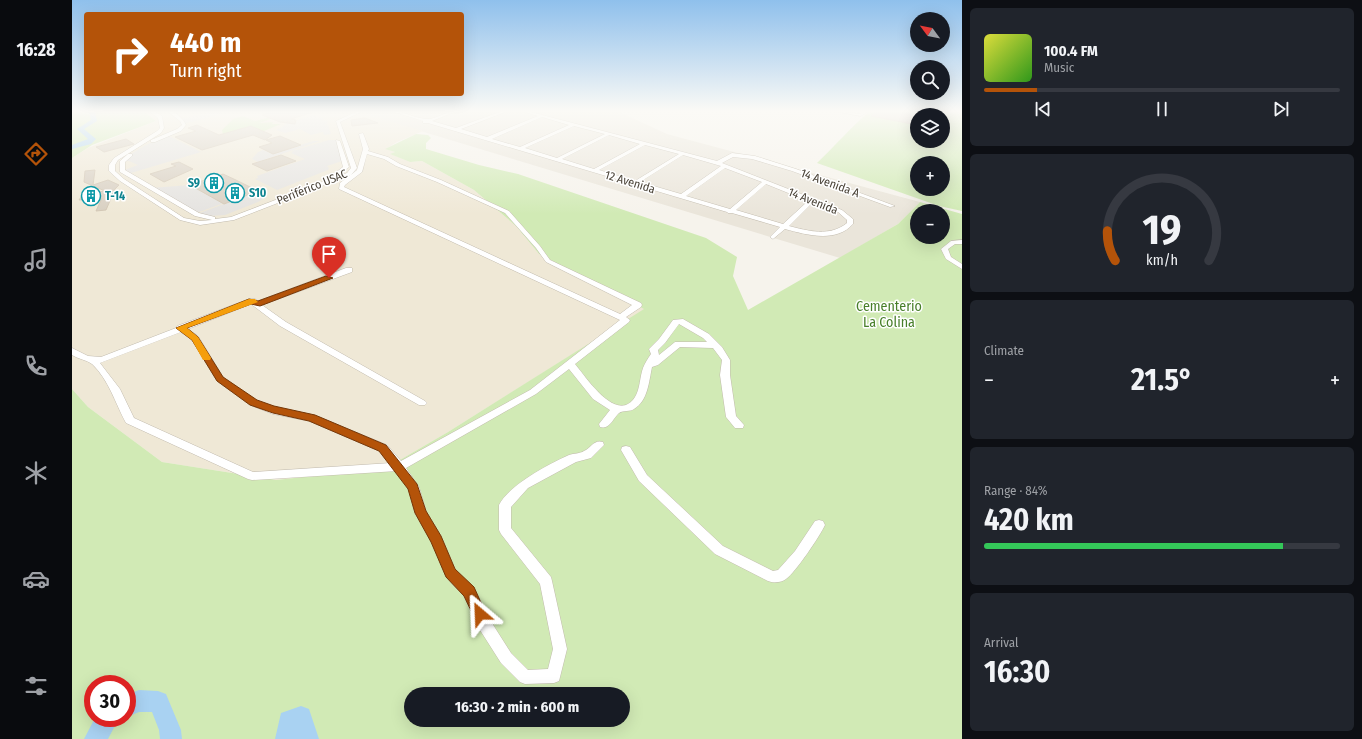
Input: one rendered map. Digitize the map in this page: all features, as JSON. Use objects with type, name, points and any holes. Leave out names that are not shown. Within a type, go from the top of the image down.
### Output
[{"type":"street","name":"Periférico USAC","points":[[137,145],[113,162],[112,171],[122,180],[182,219],[200,223],[215,223],[232,219],[296,195],[352,171],[354,168],[346,145]]},
{"type":"street","points":[[122,180],[124,173],[122,166],[125,158],[145,145]]},
{"type":"street","name":"Periférico USAC","points":[[124,173],[198,215],[209,218],[227,217],[337,174],[346,167],[340,145]]},
{"type":"street","points":[[94,361],[117,390],[130,420],[252,476],[399,467],[533,392],[626,320],[341,188],[342,184],[360,171],[366,149],[365,145]]},
{"type":"street","name":"12 Avenida","points":[[507,145],[730,212],[805,232],[823,234]]},
{"type":"street","points":[[520,149],[528,145]]},
{"type":"street","points":[[556,160],[584,145]]},
{"type":"street","points":[[594,171],[640,145]]},
{"type":"street","name":"14 Avenida","points":[[648,145],[721,166],[763,184],[811,201]]},
{"type":"street","name":"14 Avenida","points":[[648,145],[721,166],[843,214],[851,221],[847,227],[832,234],[823,234]]},
{"type":"street","points":[[365,152],[386,158],[398,165],[439,181],[507,212],[538,247],[548,262],[638,305],[620,317]]},
{"type":"street","points":[[635,183],[681,155]]},
{"type":"street","name":"14 Avenida A","points":[[721,166],[730,156],[743,156],[794,170],[892,206]]},
{"type":"street","points":[[680,197],[721,166]]},
{"type":"street","points":[[321,185],[337,174]]},
{"type":"street","points":[[730,212],[763,184]]},
{"type":"street","points":[[145,195],[166,197]]},
{"type":"street","points":[[272,199],[296,195]]},
{"type":"street","points":[[773,237],[811,201]]},
{"type":"street","points":[[962,242],[953,242],[944,249],[948,258],[962,267]]},
{"type":"street","points":[[258,304],[349,270]]},
{"type":"street","points":[[72,351],[80,358],[94,361],[102,360],[180,328],[252,301],[283,324],[422,403]]},
{"type":"street","points":[[570,364],[597,398],[609,406],[617,409],[631,407],[640,398],[649,365],[655,354],[653,349],[662,341],[676,322],[680,321],[706,336],[726,360],[725,375],[731,417],[739,425]]},
{"type":"street","points":[[180,328],[195,338],[220,379],[253,403],[273,410],[311,418],[383,448],[414,488],[421,513],[436,540],[450,573],[469,592],[485,625],[506,658],[525,676],[554,676],[560,649],[546,581],[505,530],[505,505],[524,485],[573,458],[587,455],[599,445]]},
{"type":"street","points":[[649,365],[655,363],[678,344],[715,345]]},
{"type":"street","points":[[604,424],[617,409]]},
{"type":"street","points":[[626,450],[643,478],[719,550],[772,578],[782,575],[799,556],[819,525]]},
{"type":"shaded area","points":[[94,145],[392,145],[386,149],[395,152],[391,154],[410,162],[422,161],[474,190],[516,226],[539,254],[645,309],[448,432],[386,468],[276,480],[162,462],[88,407],[72,389],[72,158]]},
{"type":"shaded area","points":[[188,145],[201,152],[131,173],[122,171],[138,165],[129,161],[122,162],[125,158],[144,146]]},
{"type":"shaded area","points":[[299,145],[307,145],[258,162],[252,159],[258,152],[263,150],[273,154]]},
{"type":"shaded area","points":[[311,145],[338,145],[342,161],[327,166],[329,168],[328,170],[277,190],[255,179],[258,178],[257,176],[305,159],[291,153],[293,152],[292,151]]},
{"type":"shaded area","points":[[468,145],[710,145],[920,202],[918,204],[910,204],[910,212],[898,224],[840,258]]},
{"type":"shaded area","points":[[190,185],[224,203],[191,215],[191,212],[151,188]]},
{"type":"shaded area","points":[[250,194],[256,194],[265,198],[225,215],[209,216],[200,213]]},
{"type":"green space","points":[[72,145],[91,145],[72,158]]},
{"type":"green space","name":"Cementerio La Colina","points":[[392,145],[426,145],[426,149],[479,165],[518,174],[706,238],[737,257],[733,276],[748,310],[898,224],[910,212],[910,244],[950,244],[950,211],[962,214],[962,739],[72,739],[72,389],[88,407],[162,462],[276,480],[386,468],[448,432],[644,309],[539,254],[516,226],[474,190],[422,161],[410,162],[390,154],[395,152],[385,149]]},
{"type":"green space","points":[[835,145],[910,145],[910,148],[950,148],[950,145],[962,145],[962,211],[950,208],[950,204],[933,204],[911,196],[950,196],[950,156],[910,156],[910,196],[817,163]]},
{"type":"building","points":[[102,145],[128,145],[104,152],[96,147]]},
{"type":"building","points":[[193,145],[217,145],[202,150]]},
{"type":"building","points":[[264,145],[299,145],[273,154],[259,147]]},
{"type":"building","points":[[281,155],[296,161],[267,171],[252,164]]},
{"type":"building","points":[[179,162],[193,169],[164,182],[150,174],[176,166],[171,164]]},
{"type":"building","points":[[95,170],[93,185],[108,180],[119,185],[115,189],[106,210],[96,211],[102,198],[79,200],[83,194],[105,191],[84,182],[85,171]]},
{"type":"building","points":[[223,174],[258,191],[224,204],[190,185]]},
{"type":"waterway","points":[[72,147],[77,145]]},
{"type":"waterway","points":[[136,702],[139,701],[158,702],[170,730],[171,739]]},
{"type":"waterway","points":[[286,739],[289,721],[301,717],[308,739]]},
{"type":"waterway","points":[[95,739],[102,727]]},
{"type":"slow traffic","points":[[207,358],[195,338],[180,328],[229,309],[252,301],[254,302]]},
{"type":"place","name":"S9","points":[[214,183]]},
{"type":"place","name":"S10","points":[[235,193]]},
{"type":"place","name":"T-14","points":[[91,196]]},
{"type":"route","points":[[329,278],[258,304],[252,301],[180,328],[195,338],[220,379],[253,403],[273,410],[311,418],[383,448],[396,462],[414,488],[421,513],[436,540],[450,573],[469,592],[480,614]]}]
